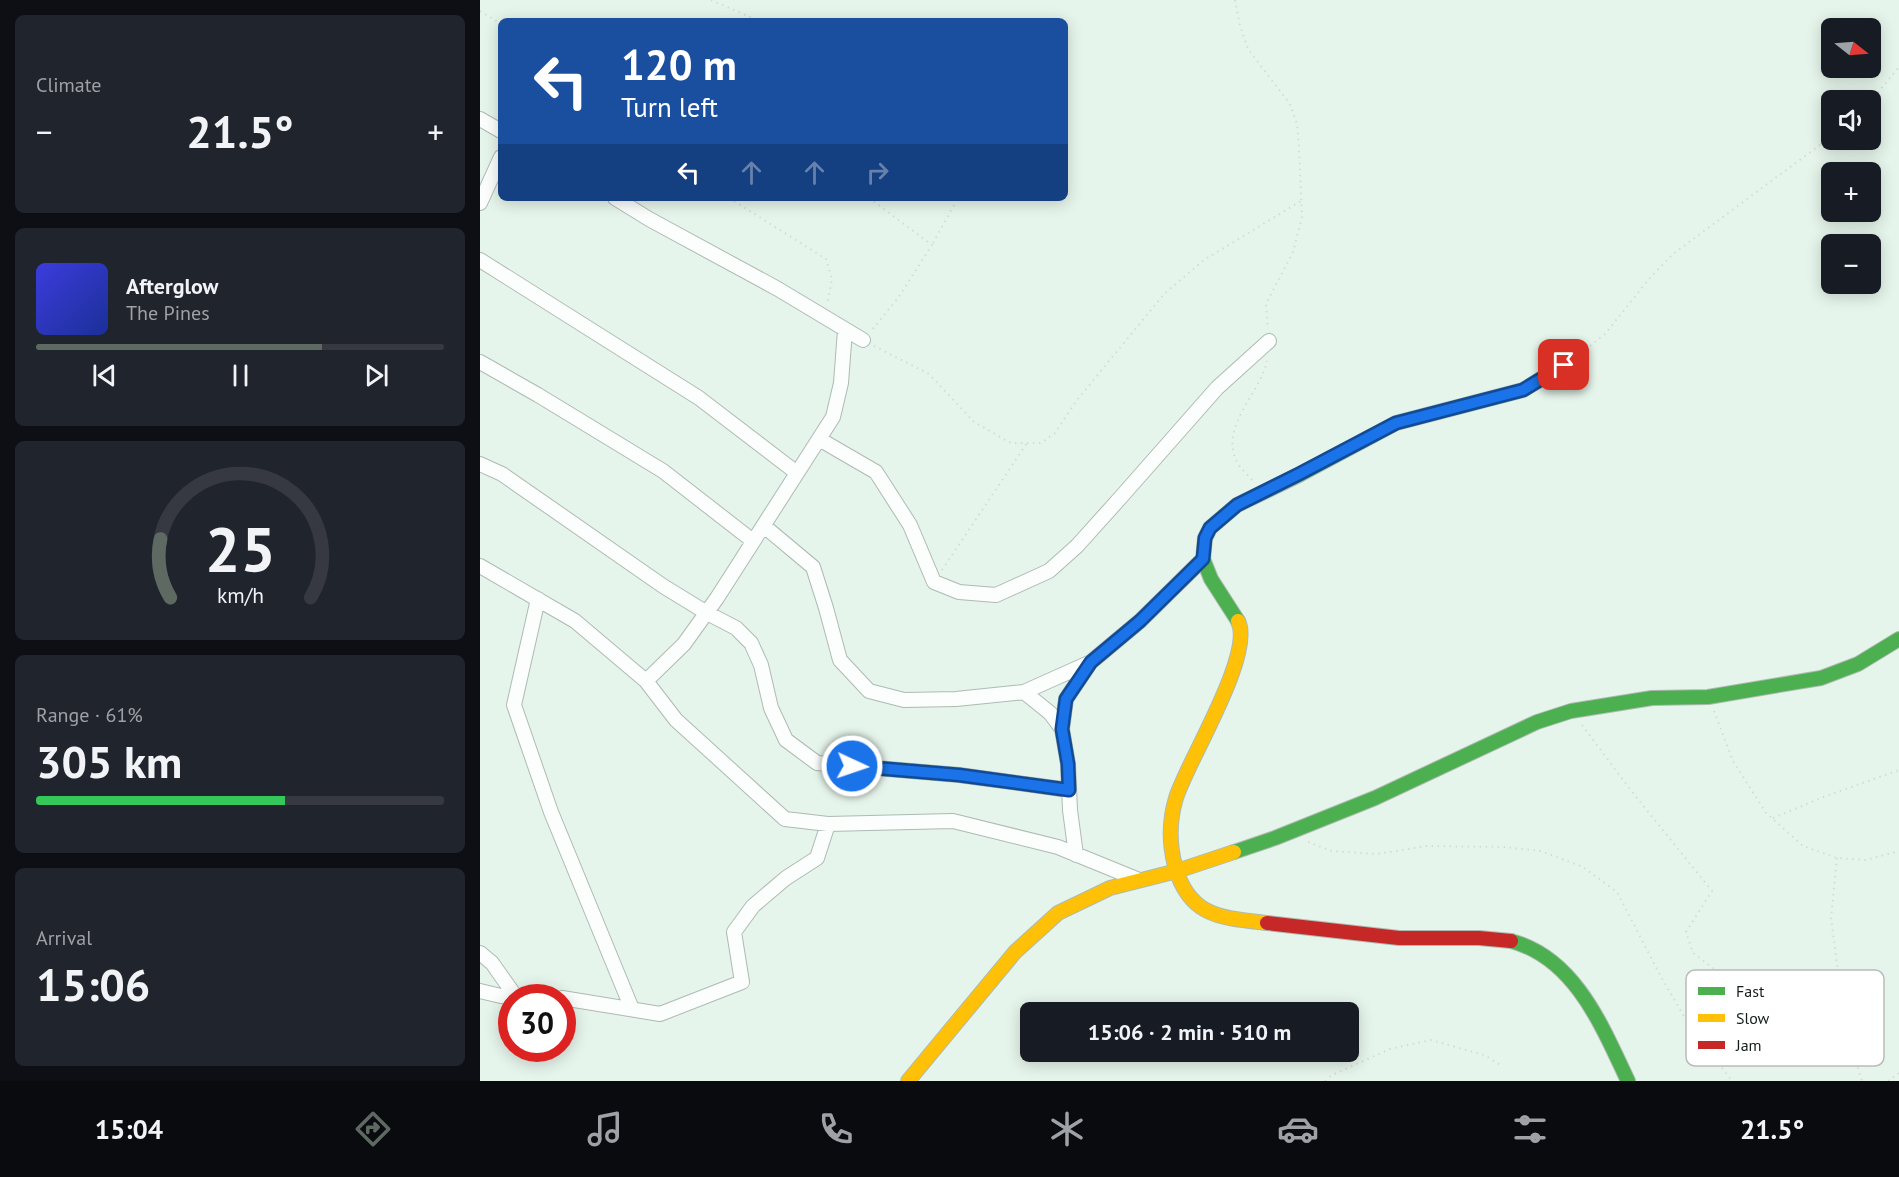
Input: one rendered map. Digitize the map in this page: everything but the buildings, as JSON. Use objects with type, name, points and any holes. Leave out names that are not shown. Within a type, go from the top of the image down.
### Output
[{"type":"street","points":[[480,119],[498,129]]},
{"type":"street","points":[[480,204],[498,164]]},
{"type":"street","points":[[620,201],[778,289],[863,340]]},
{"type":"street","points":[[480,260],[699,398],[797,473]]},
{"type":"street","points":[[646,681],[684,644],[706,613],[833,417],[841,383],[845,330]]},
{"type":"street","points":[[819,439],[876,472],[909,525],[934,582],[959,592],[996,595],[1049,571],[1077,546],[1217,388],[1269,341]]},
{"type":"street","points":[[1578,356],[1523,390],[1396,423],[1237,505],[1210,528],[1205,538],[1203,559],[1211,579],[1240,624],[1241,634],[1219,705],[1186,773],[1172,814],[1170,832],[1183,888],[1197,906],[1218,914],[1258,922],[1399,938],[1485,937],[1509,940],[1544,953],[1566,972],[1617,1055],[1628,1081]]},
{"type":"street","points":[[480,362],[663,471],[753,541]]},
{"type":"street","points":[[480,464],[502,474],[663,586],[706,613],[736,628],[751,643],[761,665],[771,708],[786,740],[817,763],[959,775],[1069,790]]},
{"type":"street","points":[[764,526],[813,567],[840,660],[869,691],[904,700],[956,699],[1024,692],[1091,662],[1140,621],[1203,559]]},
{"type":"street","points":[[483,572],[538,599],[575,621],[646,681],[676,720],[785,819],[828,824],[953,821],[1058,847],[1139,880]]},
{"type":"street","points":[[538,599],[514,705],[551,812],[632,1009]]},
{"type":"street","points":[[908,1081],[1014,952],[1058,913],[1110,888],[1177,870],[1286,834],[1376,798],[1537,722],[1571,711],[1652,698],[1708,697],[1821,678],[1858,664],[1899,639]]},
{"type":"street","points":[[1076,855],[1068,764],[1062,729],[1066,699],[1091,662]]},
{"type":"street","points":[[1024,692],[1050,713],[1062,729]]},
{"type":"street","points":[[576,1000],[660,1014],[742,982],[734,932],[753,906],[786,878],[817,858],[828,824]]},
{"type":"street","points":[[480,953],[492,963],[507,984]]},
{"type":"street","points":[[480,991],[498,995]]},
{"type":"path","points":[[711,0],[752,18]]},
{"type":"path","points":[[1235,0],[1240,26],[1248,49],[1290,104],[1297,124],[1302,217],[1293,252],[1266,304],[1269,341],[1266,365],[1234,431],[1233,448],[1237,463],[1262,491]]},
{"type":"path","points":[[480,11],[498,22]]},
{"type":"path","points":[[1880,90],[1899,67]]},
{"type":"path","points":[[1578,356],[1605,333],[1649,279],[1673,254],[1821,144]]},
{"type":"path","points":[[734,201],[826,259],[832,279],[824,317]]},
{"type":"path","points":[[873,201],[932,245]]},
{"type":"path","points":[[955,201],[932,245],[898,298],[863,340],[929,374],[974,422],[1011,443],[1041,443],[1055,433],[1077,400],[1165,293],[1204,260],[1301,201]]},
{"type":"path","points":[[934,582],[1027,443]]},
{"type":"path","points":[[1708,697],[1733,761],[1766,813],[1803,846],[1837,858],[1866,860],[1899,851]]},
{"type":"path","points":[[1571,711],[1629,788],[1712,891],[1686,932],[1693,953],[1715,970]]},
{"type":"path","points":[[1773,818],[1899,770]]},
{"type":"path","points":[[1286,834],[1332,851],[1377,854],[1426,846],[1504,847],[1541,851],[1583,867],[1617,892],[1660,975],[1686,1019]]},
{"type":"path","points":[[1837,858],[1831,918],[1838,970]]},
{"type":"path","points":[[1325,1081],[1332,1075],[1390,1049],[1431,1040],[1484,1055],[1502,1066]]},
{"type":"path","points":[[1721,1066],[1732,1081]]},
{"type":"path","points":[[1857,1066],[1862,1081]]},
{"type":"path","points":[[1888,1081],[1899,1073]]},
{"type":"traffic: fast","points":[[1238,621],[1211,579],[1203,559],[1205,538],[1210,528],[1237,505],[1396,423],[1523,390],[1578,356]]},
{"type":"traffic: fast","points":[[1234,852],[1375,798],[1537,722],[1571,711],[1652,698],[1708,697],[1821,678],[1858,664],[1899,639]]},
{"type":"traffic: fast","points":[[1511,941],[1553,962],[1569,978],[1596,1017],[1628,1081]]},
{"type":"traffic: slow","points":[[1238,621],[1241,637],[1229,682],[1176,798],[1171,824],[1172,849],[1181,883],[1198,905],[1221,916],[1267,923]]},
{"type":"traffic: slow","points":[[908,1081],[1015,952],[1058,913],[1110,888],[1177,871],[1234,852]]},
{"type":"traffic: jam","points":[[1267,923],[1399,938],[1479,938],[1511,941]]},
{"type":"route","points":[[852,766],[959,775],[1069,790],[1068,764],[1062,729],[1066,699],[1091,662],[1140,621],[1203,559],[1205,538],[1210,528],[1237,505],[1252,496],[1396,423],[1523,390],[1564,365]]}]
